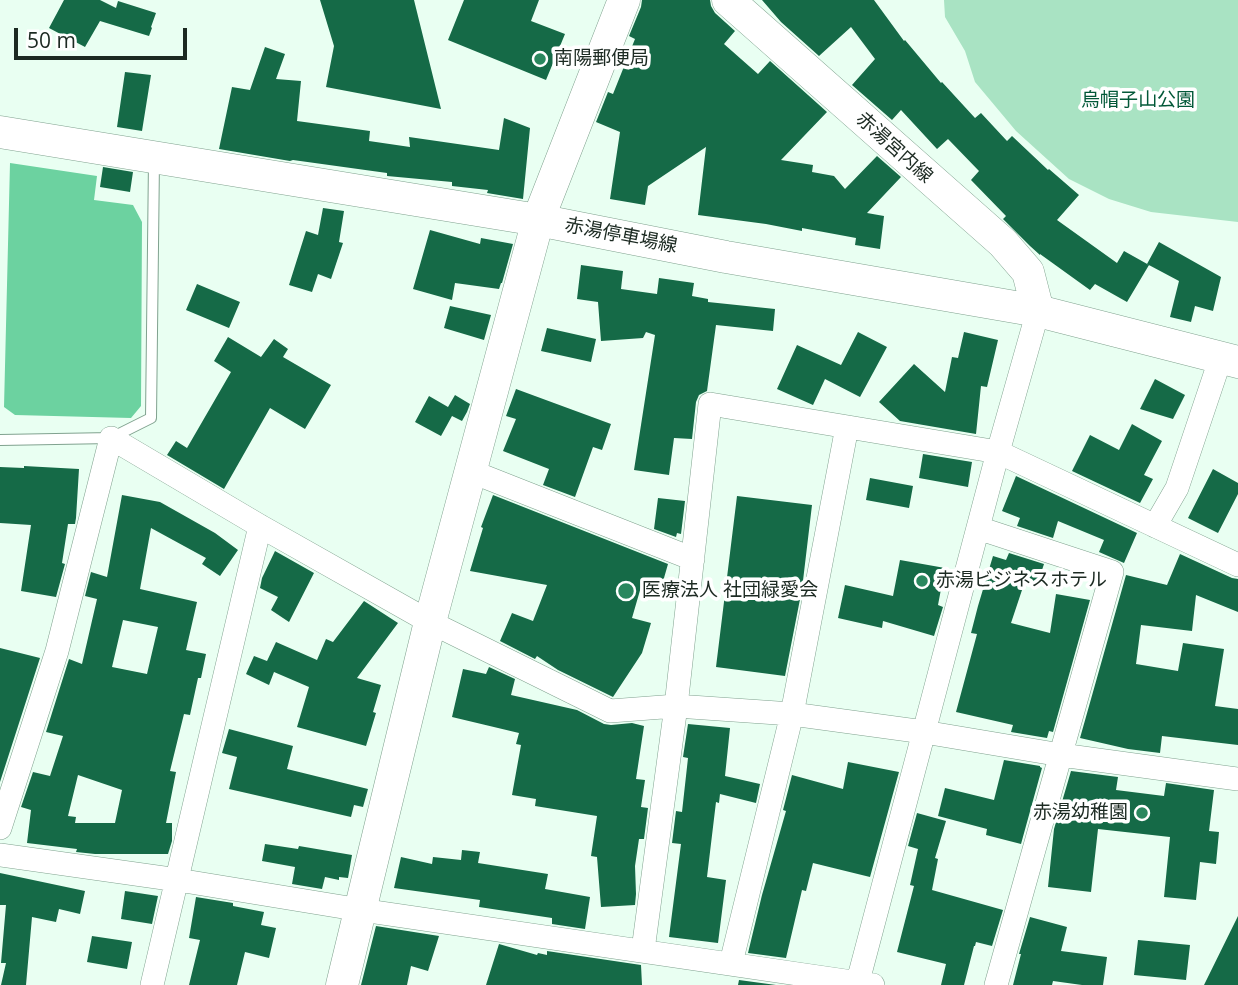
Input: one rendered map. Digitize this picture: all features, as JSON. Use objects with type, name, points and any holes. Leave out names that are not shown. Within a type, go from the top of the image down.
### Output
[{"type":"main road","points":[[342,985],[430,622],[538,220],[624,0]]},
{"type":"main road","name":"赤湯宮内線","points":[[728,0],[1003,243],[1028,272],[1038,311]]},
{"type":"main road","name":"赤湯停車場線","points":[[0,132],[538,220],[726,257],[1038,311],[1229,360]]},
{"type":"street","points":[[0,855],[731,963],[768,977],[863,984],[924,732],[1038,311]]},
{"type":"street","points":[[1155,526],[1177,488],[1229,360]]},
{"type":"street","points":[[643,950],[676,706],[710,404],[998,452],[1238,565]]},
{"type":"street","points":[[731,963],[792,714],[847,427]]},
{"type":"street","points":[[0,828],[57,651],[111,438],[430,622],[610,711],[676,706],[792,714],[1238,779]]},
{"type":"street","points":[[470,471],[693,559]]},
{"type":"street","points":[[152,985],[260,526]]},
{"type":"street","points":[[978,528],[1112,572],[996,985]]},
{"type":"lane","points":[[0,440],[111,438],[151,418],[154,158]]},
{"type":"green space","name":"烏帽子山公園","points":[[944,0],[1238,0],[1238,222],[1151,212],[1109,199],[1069,179],[1016,131],[975,82],[965,51],[945,17]]},
{"type":"shaded area","points":[[10,163],[97,176],[94,200],[133,205],[142,222],[141,406],[131,418],[15,415],[4,407]]},
{"type":"building","points":[[64,0],[100,0],[116,8],[118,1],[156,13],[149,36],[100,21],[85,47],[49,28]]},
{"type":"building","points":[[320,0],[414,0],[441,109],[326,87],[334,46]]},
{"type":"building","points":[[464,0],[539,0],[531,21],[565,34],[546,80],[448,40]]},
{"type":"building","points":[[642,0],[710,0],[715,13],[735,31],[724,44],[758,74],[770,61],[827,112],[781,160],[813,165],[812,172],[834,176],[845,189],[877,156],[901,177],[867,213],[884,216],[880,249],[855,245],[856,238],[802,228],[802,231],[698,215],[706,147],[648,186],[645,205],[610,199],[620,132],[596,122],[608,92],[613,94],[635,39],[629,36]]},
{"type":"building","points":[[762,0],[874,0],[904,41],[975,118],[981,113],[1007,141],[1012,136],[1079,195],[1057,220],[1117,263],[1124,251],[1149,265],[1127,302],[1095,284],[1090,290],[1030,246],[1003,219],[1006,216],[971,180],[979,171],[948,139],[937,149],[901,110],[892,120],[852,85],[875,59],[851,27],[819,56],[781,22]]},
{"type":"building","points":[[265,47],[285,54],[276,79],[301,81],[297,121],[370,131],[369,141],[410,147],[409,137],[499,150],[504,118],[530,128],[523,199],[487,193],[488,190],[452,186],[452,182],[387,176],[387,173],[219,149],[232,87],[250,90]]},
{"type":"building","points":[[125,72],[151,75],[142,131],[117,127]]},
{"type":"building","points":[[103,167],[133,172],[130,192],[100,187]]},
{"type":"building","points":[[323,208],[344,211],[339,242],[343,243],[331,279],[318,274],[312,292],[289,285],[306,231],[318,235]]},
{"type":"building","points":[[430,230],[480,244],[481,238],[513,244],[499,289],[455,283],[452,300],[413,289]]},
{"type":"building","points":[[1159,242],[1221,277],[1213,311],[1195,306],[1191,322],[1170,317],[1179,281],[1147,264]]},
{"type":"building","points":[[581,265],[623,271],[621,289],[657,294],[659,278],[694,283],[692,296],[708,299],[708,302],[775,309],[773,331],[716,325],[707,391],[699,395],[696,402],[692,439],[674,438],[669,475],[634,470],[655,335],[646,332],[643,338],[601,341],[598,302],[577,299]]},
{"type":"building","points":[[197,284],[240,302],[229,328],[186,310]]},
{"type":"building","points":[[450,306],[491,315],[484,340],[444,328]]},
{"type":"building","points":[[547,328],[596,339],[591,362],[541,351]]},
{"type":"building","points":[[858,332],[887,347],[860,397],[825,379],[813,405],[777,389],[797,345],[841,365]]},
{"type":"building","points":[[964,332],[998,340],[987,387],[981,386],[976,434],[900,421],[879,402],[914,364],[945,392],[952,357],[958,358]]},
{"type":"building","points":[[228,337],[261,357],[274,339],[288,349],[283,357],[331,385],[305,429],[270,408],[224,489],[167,455],[176,441],[187,448],[231,372],[214,361]]},
{"type":"building","points":[[1155,379],[1185,395],[1173,419],[1140,409]]},
{"type":"building","points":[[516,389],[611,424],[602,450],[593,447],[575,497],[543,485],[549,469],[503,451],[516,419],[506,416]]},
{"type":"building","points":[[455,395],[470,404],[462,421],[452,416],[441,436],[415,422],[429,396],[448,407]]},
{"type":"building","points":[[1132,424],[1162,441],[1144,475],[1153,479],[1140,503],[1072,471],[1090,435],[1119,450]]},
{"type":"building","points":[[923,454],[972,462],[968,487],[919,478]]},
{"type":"building","points":[[0,467],[79,469],[75,524],[68,524],[62,563],[65,564],[56,597],[21,591],[31,525],[0,523]]},
{"type":"building","points":[[1213,469],[1238,483],[1238,494],[1218,533],[1188,518]]},
{"type":"building","points":[[1016,476],[1137,533],[1124,563],[1099,552],[1104,540],[1058,521],[1053,538],[1017,526],[1020,518],[1002,511]]},
{"type":"building","points":[[870,478],[913,486],[909,508],[866,500]]},
{"type":"building","points":[[122,495],[160,502],[215,533],[238,550],[220,576],[202,564],[206,558],[151,528],[140,589],[197,602],[186,650],[206,654],[190,715],[184,714],[170,771],[176,772],[166,823],[172,823],[172,841],[168,854],[95,854],[27,843],[31,810],[21,807],[33,772],[50,776],[63,736],[46,732],[69,659],[82,664],[97,599],[85,596],[91,572],[107,577]],"holes":[[[123,620],[158,627],[147,674],[112,667]],[[78,775],[122,790],[115,823],[75,823],[76,817],[68,816]]]},
{"type":"building","points":[[493,495],[668,564],[662,585],[643,580],[632,618],[651,623],[642,653],[613,697],[558,670],[537,656],[535,659],[500,641],[512,613],[533,621],[547,585],[470,571],[483,528],[481,527]]},
{"type":"building","points":[[737,496],[812,505],[802,589],[785,676],[716,667]]},
{"type":"building","points":[[658,498],[685,501],[681,534],[677,533],[676,537],[654,529]]},
{"type":"building","points":[[275,551],[314,573],[289,622],[271,610],[278,597],[260,588]]},
{"type":"building","points":[[1009,553],[1044,564],[1036,588],[1024,584],[1011,623],[1050,633],[1056,594],[1090,600],[1053,732],[1049,731],[1047,738],[1011,732],[1013,725],[956,712],[977,634],[971,633],[993,556],[1006,560]]},
{"type":"building","points":[[1180,554],[1238,579],[1238,612],[1196,595],[1192,631],[1141,625],[1136,664],[1178,671],[1183,643],[1224,649],[1215,706],[1238,709],[1238,745],[1162,736],[1160,753],[1080,738],[1126,575],[1167,585]]},
{"type":"building","points":[[900,560],[945,568],[938,605],[943,607],[934,636],[883,621],[882,628],[838,618],[845,585],[893,596]]},
{"type":"building","points":[[364,601],[398,623],[357,678],[381,685],[366,746],[297,727],[309,687],[274,672],[269,685],[246,674],[254,656],[267,661],[276,642],[317,660],[326,639],[333,642]]},
{"type":"building","points":[[0,648],[40,658],[0,782]]},
{"type":"building","points":[[489,667],[515,679],[511,695],[577,710],[604,724],[632,723],[644,726],[636,779],[645,780],[641,807],[648,808],[644,839],[639,839],[635,866],[635,905],[601,907],[597,857],[591,856],[597,816],[535,806],[536,799],[512,795],[521,745],[516,744],[519,733],[452,717],[463,669],[486,674]]},
{"type":"building","points":[[688,724],[730,728],[725,776],[760,784],[756,803],[720,794],[719,803],[716,802],[707,877],[726,880],[718,943],[669,937],[681,844],[672,843],[676,811],[682,812],[688,758],[683,757]]},
{"type":"building","points":[[229,729],[293,746],[287,769],[368,789],[363,807],[354,805],[351,817],[229,789],[237,757],[222,753]]},
{"type":"building","points":[[1004,760],[1042,768],[1021,844],[986,835],[987,829],[938,816],[945,788],[994,800]]},
{"type":"building","points":[[848,762],[899,772],[870,877],[813,863],[806,891],[802,890],[786,958],[748,953],[786,811],[783,810],[792,775],[843,789]]},
{"type":"building","points":[[1071,771],[1118,777],[1116,790],[1164,796],[1166,783],[1214,790],[1209,831],[1219,832],[1216,864],[1200,862],[1196,900],[1164,897],[1170,837],[1098,829],[1091,892],[1048,887],[1054,829]]},
{"type":"building","points":[[917,813],[946,821],[935,858],[938,859],[932,890],[1003,910],[992,946],[976,942],[964,985],[941,985],[946,964],[897,952],[914,886],[910,885],[918,849],[908,846]]},
{"type":"building","points":[[265,844],[298,849],[299,846],[352,855],[348,878],[339,877],[339,880],[325,877],[322,889],[292,884],[295,867],[262,861]]},
{"type":"building","points":[[462,850],[480,852],[478,863],[548,874],[545,889],[590,897],[585,929],[552,924],[552,918],[479,907],[480,900],[394,888],[401,857],[432,864],[433,857],[461,860]]},
{"type":"building","points":[[0,873],[85,891],[80,914],[59,909],[56,922],[32,917],[26,985],[1,985],[6,963],[1,963],[6,905],[0,905]]},
{"type":"building","points":[[125,891],[158,896],[152,924],[121,919]]},
{"type":"building","points":[[196,897],[233,903],[233,906],[264,912],[261,925],[276,928],[269,958],[245,952],[237,985],[189,985],[200,940],[189,938]]},
{"type":"building","points":[[1238,916],[1238,985],[1204,985]]},
{"type":"building","points":[[1030,917],[1067,927],[1061,951],[1107,957],[1103,985],[1053,981],[1052,985],[1013,985]]},
{"type":"building","points":[[376,926],[439,936],[428,971],[411,966],[407,985],[361,985]]},
{"type":"building","points":[[92,936],[132,942],[127,969],[87,962]]},
{"type":"building","points":[[1138,940],[1190,945],[1186,980],[1134,975]]},
{"type":"building","points":[[499,944],[537,955],[547,955],[547,951],[641,965],[642,985],[486,985]]},
{"type":"building","points":[[739,980],[776,985],[738,985]]},
{"type":"place","name":"南陽郵便局","points":[[540,59]]},
{"type":"place","name":"赤湯ビジネスホテル","points":[[922,581]]},
{"type":"place","name":"医療法人 社団緑愛会","points":[[626,591]]},
{"type":"place","name":"赤湯幼稚園","points":[[1142,813]]}]
